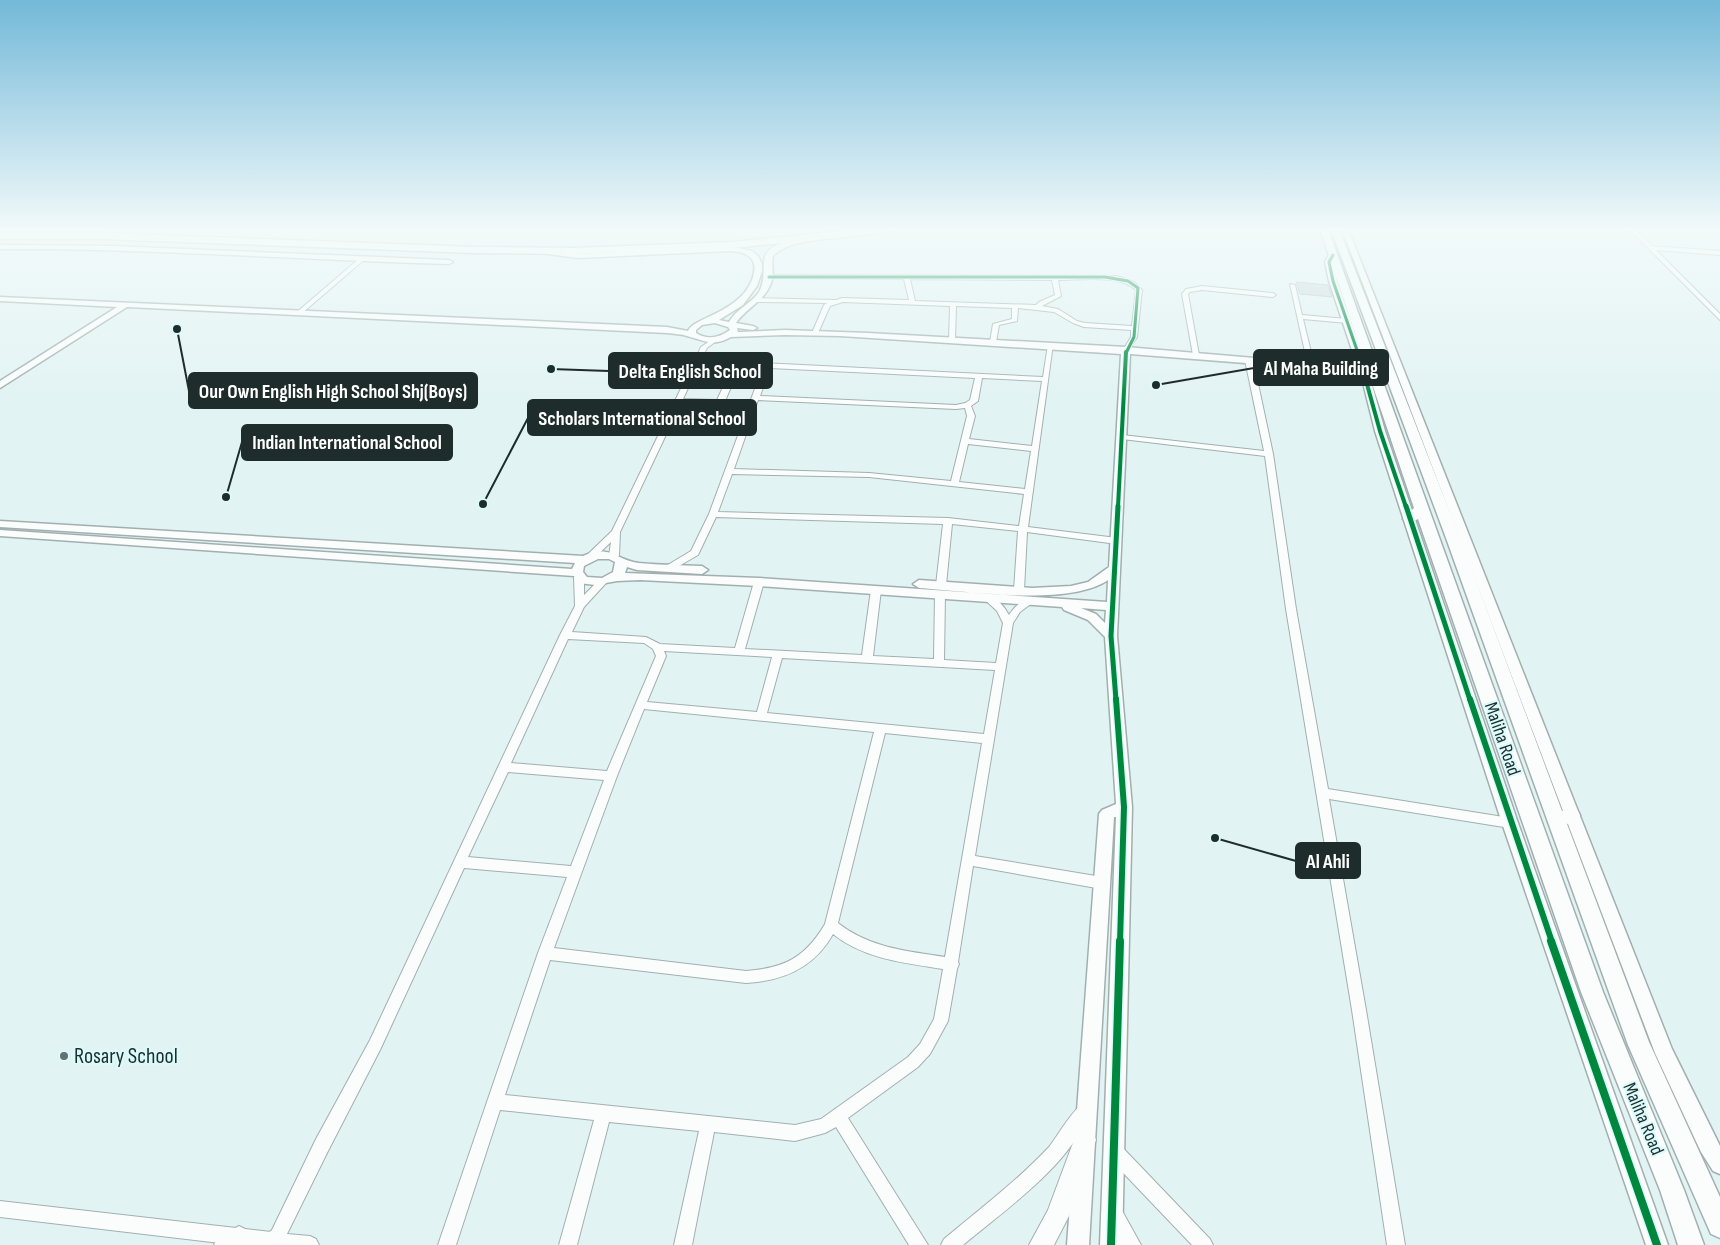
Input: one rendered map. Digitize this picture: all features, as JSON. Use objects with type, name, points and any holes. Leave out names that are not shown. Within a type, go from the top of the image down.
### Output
[{"type":"main road","name":"Maliha Road","points":[[1344,287],[1397,440],[1416,513],[1592,992],[1672,1190],[1691,1245]]},
{"type":"main road","name":"Maliha Road","points":[[1359,287],[1391,362],[1564,818],[1639,1045],[1720,1224]]},
{"type":"main road","points":[[1380,431],[1397,440]]},
{"type":"main road","points":[[1041,1245],[1057,1216],[1085,1140]]},
{"type":"main road","points":[[1112,1215],[1129,1245]]},
{"type":"street","points":[[299,313],[329,287]]},
{"type":"street","points":[[543,325],[596,321],[696,325],[709,321],[734,307],[753,287]]},
{"type":"street","points":[[729,335],[734,329],[732,325],[738,315],[757,300],[764,287]]},
{"type":"street","points":[[909,287],[912,302]]},
{"type":"street","points":[[1038,307],[1041,303],[1058,296],[1056,287]]},
{"type":"street","points":[[1111,1245],[1124,807],[1111,636],[1126,350],[1133,340],[1135,328],[1139,290],[1136,287]]},
{"type":"street","points":[[1292,287],[1308,352]]},
{"type":"street","points":[[1335,287],[1346,319],[1358,370],[1380,431],[1416,513],[1510,823],[1657,1245]]},
{"type":"street","points":[[1365,287],[1391,362]]},
{"type":"street","points":[[1690,287],[1720,318]]},
{"type":"street","points":[[1196,355],[1185,294],[1188,290],[1202,288],[1274,295]]},
{"type":"street","points":[[0,299],[667,330],[716,339]]},
{"type":"street","points":[[757,300],[912,302],[1038,307],[1056,310],[1075,322],[1084,325],[1135,328]]},
{"type":"street","points":[[814,333],[826,307],[833,302]]},
{"type":"street","points":[[952,340],[953,304]]},
{"type":"street","points":[[0,385],[125,305]]},
{"type":"street","points":[[993,342],[996,324],[1014,320],[1015,306]]},
{"type":"street","points":[[1299,315],[1346,319]]},
{"type":"street","points":[[709,321],[798,333]]},
{"type":"street","points":[[696,325],[692,329],[694,335],[704,347]]},
{"type":"street","points":[[580,606],[579,564],[616,532],[704,347],[716,339],[729,335],[814,333],[1051,345],[1196,355],[1358,370]]},
{"type":"street","points":[[1019,590],[1023,529],[1051,345]]},
{"type":"street","points":[[1249,360],[1269,454],[1291,609],[1359,1010],[1396,1245]]},
{"type":"street","points":[[697,362],[1046,379]]},
{"type":"street","points":[[737,364],[709,428],[743,428]]},
{"type":"street","points":[[669,568],[695,553],[713,514],[767,366]]},
{"type":"street","points":[[678,401],[754,401],[951,407],[966,405],[975,399],[978,376]]},
{"type":"street","points":[[954,484],[971,414],[966,405]]},
{"type":"street","points":[[1122,437],[1269,454]]},
{"type":"street","points":[[965,441],[1035,449]]},
{"type":"street","points":[[728,471],[849,474],[1029,492]]},
{"type":"street","points":[[713,514],[948,521],[1117,541]]},
{"type":"street","points":[[938,663],[941,589],[948,521]]},
{"type":"street","points":[[0,524],[586,559],[606,555],[637,566],[941,589],[987,597],[1032,596],[1113,601]]},
{"type":"street","points":[[615,577],[620,572],[616,532]]},
{"type":"street","points":[[0,534],[578,575],[588,582],[602,582],[615,577],[640,576],[876,590],[1019,590],[1032,596],[1078,610],[1092,617],[1111,636]]},
{"type":"street","points":[[695,553],[697,561],[703,570]]},
{"type":"street","points":[[496,1102],[795,1133],[825,1125],[900,1072],[925,1050],[941,1021],[1008,624],[1017,610],[1032,596],[1045,590],[1072,590],[1087,587],[1099,582],[1115,568]]},
{"type":"street","points":[[276,1243],[322,1145],[375,1045],[565,635],[580,606],[602,582]]},
{"type":"street","points":[[738,651],[759,582]]},
{"type":"street","points":[[867,659],[876,590]]},
{"type":"street","points":[[987,597],[1001,609],[1008,624]]},
{"type":"street","points":[[565,635],[646,640],[658,647],[1001,667]]},
{"type":"street","points":[[447,1245],[545,953],[611,776],[660,662],[661,656],[658,647]]},
{"type":"street","points":[[761,717],[778,654]]},
{"type":"street","points":[[640,705],[989,739]]},
{"type":"street","points":[[545,953],[746,977],[777,974],[805,960],[816,950],[831,925],[881,728]]},
{"type":"street","points":[[504,767],[611,776]]},
{"type":"street","points":[[1321,793],[1510,823]]},
{"type":"street","points":[[1078,1245],[1107,814],[1124,807]]},
{"type":"street","points":[[1564,818],[1664,1053],[1708,1145],[1720,1164]]},
{"type":"street","points":[[969,860],[1102,883]]},
{"type":"street","points":[[460,862],[575,872]]},
{"type":"street","points":[[831,925],[850,940],[873,950],[952,964]]},
{"type":"street","points":[[950,1245],[1052,1156],[1068,1138],[1088,1101]]},
{"type":"street","points":[[568,1245],[604,1112]]},
{"type":"street","points":[[838,1116],[919,1245]]},
{"type":"street","points":[[683,1245],[708,1123]]},
{"type":"street","points":[[1114,1150],[1204,1245]]},
{"type":"street","points":[[0,1209],[232,1241],[310,1245]]},
{"type":"building","points":[[1298,287],[1329,287],[1332,297],[1300,294]]},
{"type":"cycle path","points":[[1111,1245],[1124,807],[1111,636],[1126,350],[1134,337],[1137,287]]},
{"type":"cycle path","points":[[1335,287],[1362,364],[1380,431],[1510,823],[1657,1245]]},
{"type":"place","name":"Our Own English High School Shj(Boys)","points":[[177,329]]},
{"type":"place","name":"Delta English School","points":[[551,369]]},
{"type":"place","name":"Al Maha Building","points":[[1156,385]]},
{"type":"place","name":"Indian International School","points":[[226,497]]},
{"type":"place","name":"Scholars International School","points":[[483,504]]},
{"type":"place","name":"Al Ahli","points":[[1215,838]]},
{"type":"place","name":"Rosary School","points":[[64,1056]]}]
